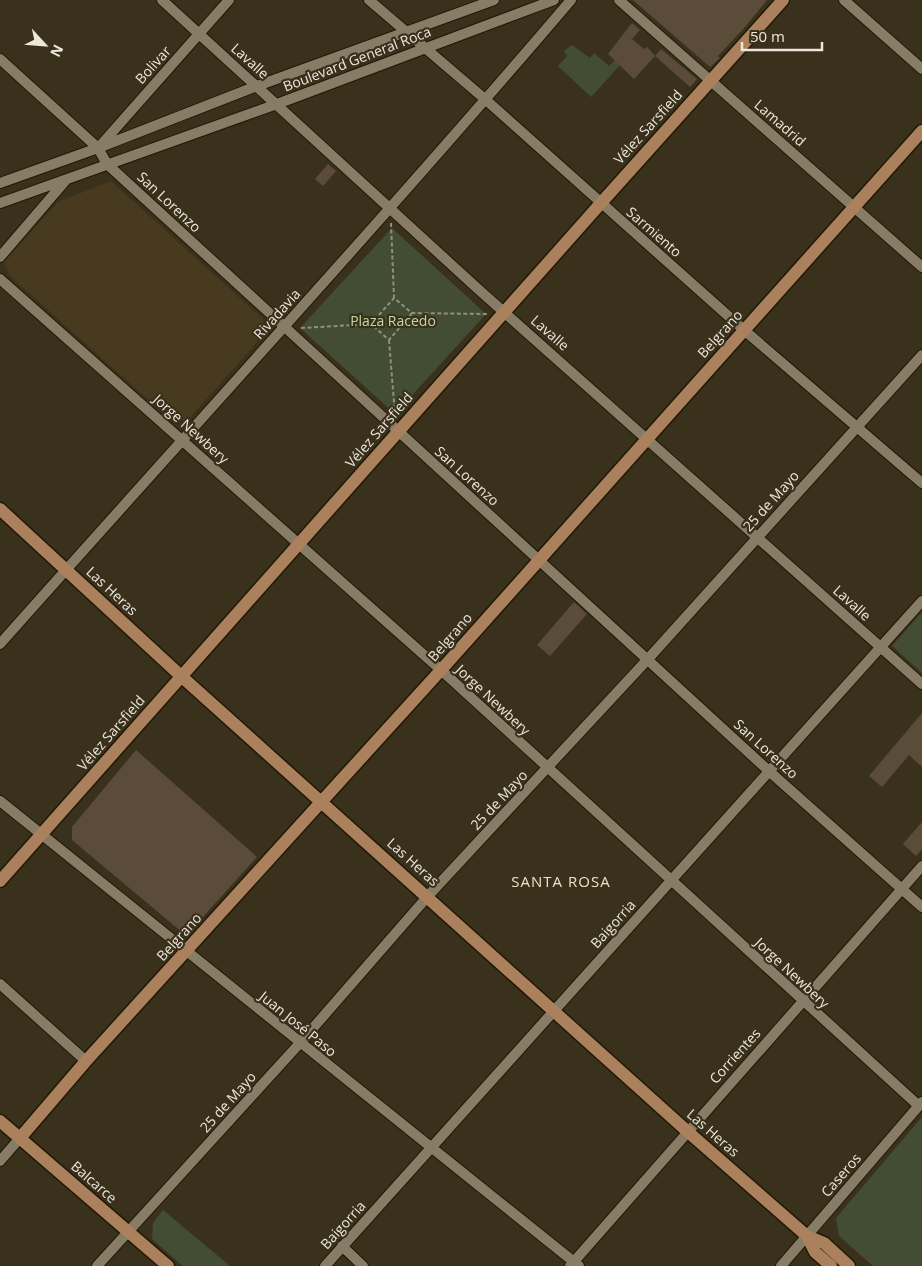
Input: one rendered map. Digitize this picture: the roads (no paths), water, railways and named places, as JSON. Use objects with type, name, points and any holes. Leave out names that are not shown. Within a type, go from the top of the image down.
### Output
[{"type":"main road","name":"Vélez Sarsfield","points":[[0,882],[783,0]]},
{"type":"main road","name":"Belgrano","points":[[20,1138],[86,1061],[440,670],[922,131]]},
{"type":"main road","name":"Las Heras","points":[[0,509],[181,676],[688,1131],[807,1236],[824,1243],[849,1266]]},
{"type":"main road","name":"Balcarce","points":[[0,1121],[168,1266]]},
{"type":"main road","name":"Las Heras","points":[[807,1236],[815,1252],[831,1266]]},
{"type":"street","name":"Lavalle","points":[[162,0],[389,208],[922,684]]},
{"type":"street","name":"Bolivar","points":[[98,148],[229,0]]},
{"type":"street","name":"Sarmiento","points":[[369,0],[486,100],[744,330],[858,426],[922,483]]},
{"type":"street","name":"Boulevard General Roca","points":[[0,183],[98,148],[257,86],[494,0]]},
{"type":"street","name":"Boulevard General Roca","points":[[0,203],[277,104],[554,0]]},
{"type":"street","name":"Rivadavia","points":[[0,644],[284,328],[486,100],[571,0]]},
{"type":"street","name":"Lamadrid","points":[[619,0],[922,267]]},
{"type":"street","points":[[844,0],[922,69]]},
{"type":"street","name":"San Lorenzo","points":[[0,59],[98,148],[107,164],[284,328],[770,772],[922,907]]},
{"type":"street","points":[[0,257],[67,178]]},
{"type":"street","name":"Jorge Newbery","points":[[0,279],[440,670],[803,1001],[920,1104]]},
{"type":"street","name":"25 de Mayo","points":[[97,1266],[300,1044],[428,896],[648,659],[922,355]]},
{"type":"street","name":"Baigorria","points":[[325,1266],[922,601]]},
{"type":"street","name":"Juan José Paso","points":[[0,801],[574,1265]]},
{"type":"street","name":"Corrientes","points":[[574,1265],[688,1131],[922,866]]},
{"type":"street","points":[[0,984],[86,1061]]},
{"type":"street","name":"Caseros","points":[[781,1266],[920,1104]]},
{"type":"street","name":"Belgrano","points":[[0,1162],[20,1138]]},
{"type":"street","points":[[342,1246],[363,1266]]},
{"type":"district","name":"SANTA ROSA","points":[[561,882]]},
{"type":"park label","name":"Plaza Racedo","points":[[393,321]]}]
